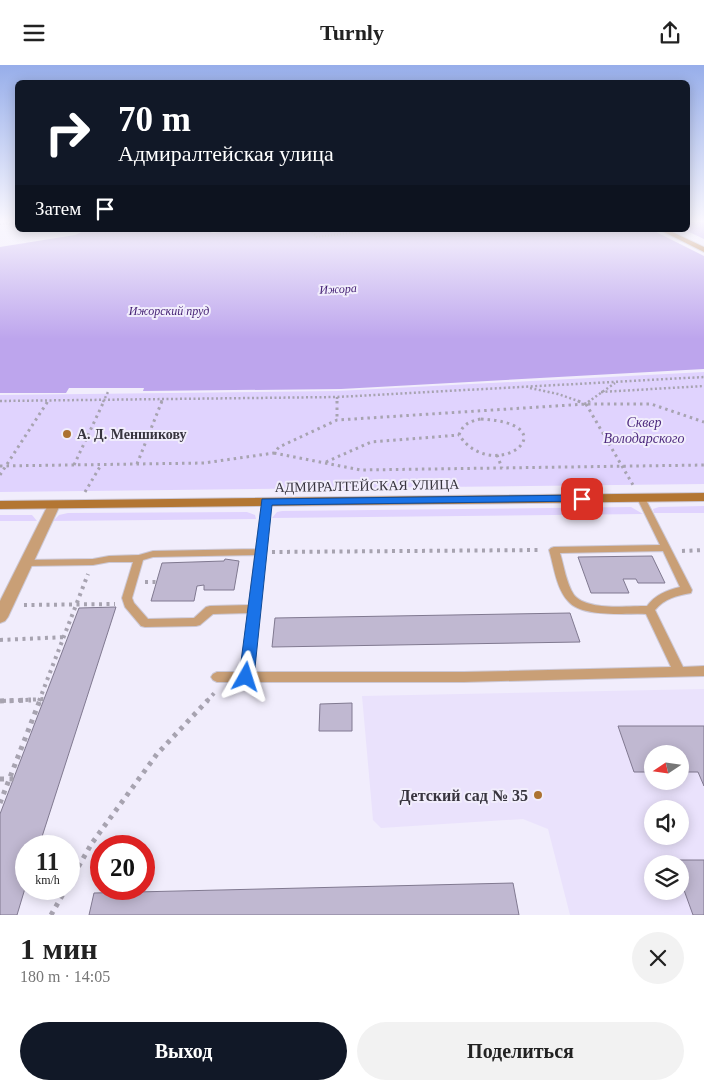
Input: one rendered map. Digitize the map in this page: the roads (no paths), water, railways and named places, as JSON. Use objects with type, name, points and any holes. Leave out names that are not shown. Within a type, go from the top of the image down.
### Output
[{"type":"street","name":"АДМИРАЛТЕЙСКАЯ УЛИЦА","points":[[0,505],[266,502],[638,493],[704,497]]},
{"type":"street","points":[[4,606],[54,505]]},
{"type":"lane","points":[[638,493],[688,590],[676,591],[654,602],[650,610]]},
{"type":"lane","points":[[246,677],[266,502]]},
{"type":"lane","points":[[650,610],[596,608],[576,603],[568,592],[554,550],[666,547]]},
{"type":"lane","points":[[26,563],[93,562],[108,559],[139,558],[153,554],[260,553]]},
{"type":"lane","points":[[139,558],[127,598],[129,604],[145,623],[196,622],[210,609],[254,609]]},
{"type":"lane","points":[[650,610],[679,671]]},
{"type":"lane","points":[[216,677],[464,677],[704,671]]},
{"type":"water","name":"Ижорский пруд","points":[[0,260],[704,260],[704,369],[341,389],[143,391],[144,388],[69,388],[66,393],[0,393]]},
{"type":"place","name":"А. Д. Меншикову","points":[[67,434]]},
{"type":"place","name":"Детский сад № 35","points":[[538,795]]},
{"type":"water label","name":"Ижора","points":[[338,289]]},
{"type":"park label","name":"Сквер Володарского","points":[[644,430]]}]
